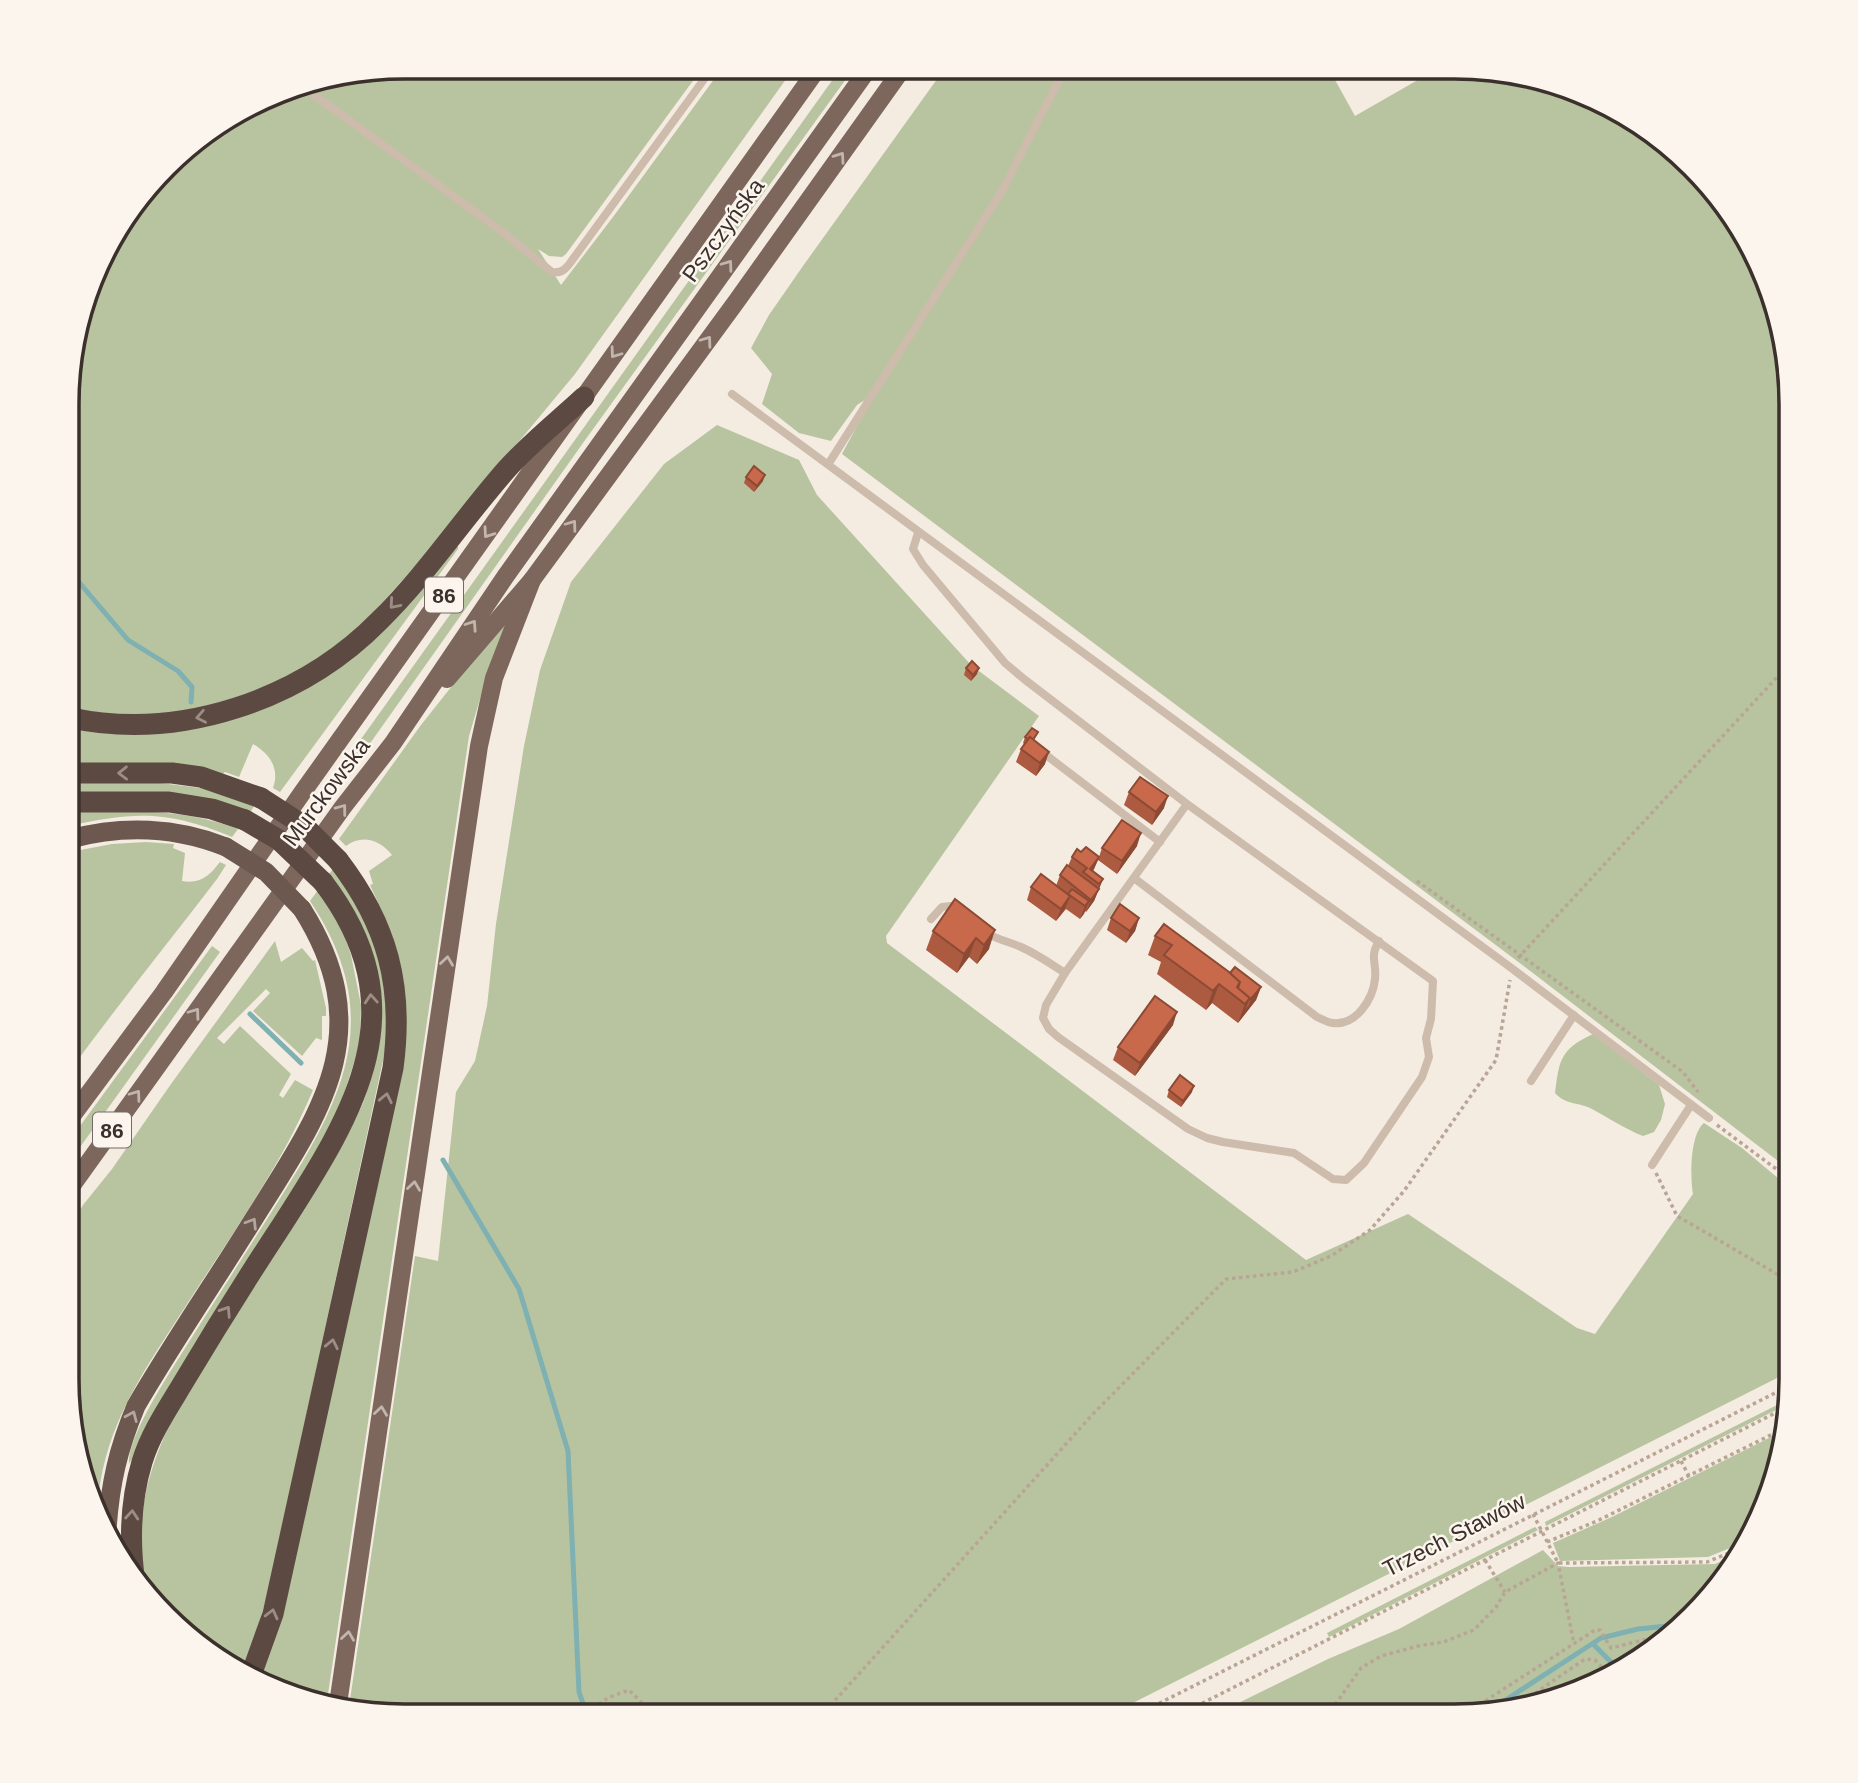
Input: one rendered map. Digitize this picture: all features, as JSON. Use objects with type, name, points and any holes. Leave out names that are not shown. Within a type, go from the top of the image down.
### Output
[{"type":"highway","points":[[79,719],[142,724],[198,718],[260,700],[314,672],[379,622],[508,468],[583,397]]},
{"type":"highway","points":[[79,773],[139,772],[191,776],[261,798],[303,825],[338,860],[362,892],[380,928],[394,982],[397,1035],[393,1068],[273,1614],[254,1668]]},
{"type":"highway","points":[[79,802],[169,802],[212,809],[245,820],[279,840],[323,882],[339,903],[358,940],[369,981],[372,1027],[366,1063],[353,1104],[323,1161],[222,1318],[158,1424],[143,1460],[136,1488],[131,1518],[132,1557]]},
{"type":"highway","points":[[79,837],[104,832],[150,830],[181,833],[226,847],[266,872],[302,909],[326,954],[335,987],[338,1032],[328,1088],[294,1155],[136,1406],[120,1443],[109,1516]]},
{"type":"main road","name":"Pszczyńska","points":[[583,397],[810,79]]},
{"type":"main road","name":"Pszczyńska","points":[[618,420],[861,79]]},
{"type":"main road","points":[[393,743],[532,580],[895,79]]},
{"type":"main road","name":"Murckowska","points":[[79,1107],[186,961],[583,397]]},
{"type":"main road","name":"Murckowska","points":[[79,1176],[343,807],[393,743],[505,577],[618,420]]},
{"type":"main road","points":[[339,1698],[483,720],[501,656],[532,580]]},
{"type":"lane","points":[[311,93],[500,230],[552,272],[557,273],[563,271],[573,259],[704,79]]},
{"type":"lane","points":[[829,463],[1002,191],[1059,79]]},
{"type":"lane","points":[[732,394],[1510,967],[1709,1118]]},
{"type":"lane","points":[[918,533],[913,549],[923,565],[1005,663],[1187,804],[1433,981],[1431,1019],[1426,1038],[1429,1057],[1422,1077],[1364,1163],[1346,1180],[1334,1179],[1294,1153],[1207,1138],[1169,1116],[1058,1037],[1049,1029],[1043,1018],[1045,1005],[1065,973],[1187,804]]},
{"type":"lane","points":[[1046,755],[1160,842]]},
{"type":"lane","points":[[1134,878],[1317,1017],[1334,1024],[1351,1020],[1365,1007],[1375,979],[1372,952],[1379,941]]},
{"type":"lane","points":[[931,919],[942,907],[951,906],[969,920]]},
{"type":"lane","points":[[978,926],[996,940],[1012,942],[1032,951],[1065,973]]},
{"type":"lane","points":[[1531,1081],[1574,1015]]},
{"type":"lane","points":[[1653,1165],[1691,1105]]},
{"type":"path","points":[[832,1704],[1093,1414],[1226,1279],[1293,1272],[1331,1256],[1370,1230],[1404,1191],[1496,1060],[1510,967],[1779,675]]},
{"type":"path","points":[[1709,1118],[1779,1171]]},
{"type":"path","points":[[1653,1165],[1677,1216],[1779,1275]]},
{"type":"path","name":"Trzech Stawów","points":[[1158,1704],[1779,1391]]},
{"type":"path","points":[[1201,1704],[1777,1412]]},
{"type":"path","points":[[1547,1542],[1597,1521],[1774,1433]]},
{"type":"path","points":[[1681,1461],[1689,1476]]},
{"type":"path","points":[[1533,1514],[1562,1572],[1574,1643]]},
{"type":"path","points":[[1336,1704],[1361,1668],[1381,1656],[1418,1646],[1443,1643],[1474,1630],[1496,1607],[1505,1592],[1558,1563],[1707,1562],[1729,1553]]},
{"type":"path","points":[[1485,1560],[1505,1592]]},
{"type":"path","points":[[1482,1703],[1595,1630],[1600,1630],[1611,1648],[1648,1640]]},
{"type":"path","points":[[1534,1694],[1585,1659],[1595,1660],[1603,1668]]},
{"type":"path","points":[[599,1704],[629,1690],[643,1704]]},
{"type":"green space","points":[[383,79],[694,79],[566,254],[562,257],[549,256],[538,249],[561,285],[714,79],[786,79],[575,374],[420,561],[371,615],[325,655],[271,686],[195,710],[129,716],[79,710],[79,383],[90,320],[112,260],[146,206],[189,159],[241,122],[260,112],[299,96],[340,85]]},
{"type":"green space","points":[[833,79],[846,79],[354,766],[346,760]]},
{"type":"green space","points":[[937,79],[1335,79],[1355,116],[1420,79],[1475,79],[1518,85],[1579,103],[1617,122],[1669,159],[1712,206],[1746,260],[1768,320],[1779,383],[1779,1162],[1529,970],[842,454],[874,394],[857,405],[831,441],[799,433],[762,404],[772,374],[751,348],[769,315]]},
{"type":"green space","points":[[717,425],[799,460],[817,495],[971,665],[1039,716],[886,936],[887,943],[1306,1260],[1408,1214],[1577,1328],[1595,1334],[1693,1194],[1691,1167],[1694,1146],[1699,1129],[1704,1123],[1742,1148],[1779,1179],[1779,1377],[1131,1704],[383,1704],[350,1699],[415,1256],[438,1261],[456,1092],[475,1061],[487,1006],[496,924],[524,746],[540,670],[571,582],[664,464]]},
{"type":"green space","points":[[458,544],[458,549],[280,792],[273,788],[275,775],[269,757],[253,744],[239,777],[225,772],[79,766],[79,727],[238,717],[279,702]]},
{"type":"green space","points":[[507,621],[469,736],[328,1695],[279,1680],[260,1671],[402,974],[391,931],[370,885],[373,884],[369,871],[392,855],[370,840],[358,840],[346,846],[339,839],[421,725],[502,623]]},
{"type":"green space","points":[[152,782],[209,789],[255,805],[249,814],[79,795],[79,783]]},
{"type":"green space","points":[[79,811],[176,814],[238,829],[232,837],[210,828],[170,818],[134,816],[79,824]]},
{"type":"green space","points":[[112,844],[174,844],[173,848],[185,853],[182,881],[199,880],[220,862],[226,865],[79,1059],[79,850]]},
{"type":"green space","points":[[334,868],[354,898],[376,949],[387,1002],[385,1051],[268,1592],[246,1664],[189,1624],[159,1594],[144,1574],[141,1543],[144,1501],[155,1460],[174,1414],[345,1140],[363,1103],[373,1073],[379,1032],[328,875]]},
{"type":"green space","points":[[318,890],[343,931],[351,955],[361,1005],[360,1045],[336,1117],[129,1464],[139,1427],[154,1399],[294,1176],[334,1101],[346,1063],[351,1026],[347,986],[334,945],[310,901]]},
{"type":"green space","points":[[275,941],[281,962],[302,948],[315,960],[326,1016],[322,1016],[322,1040],[316,1038],[302,1056],[253,1011],[270,993],[266,989],[217,1038],[224,1044],[240,1026],[291,1074],[279,1095],[283,1098],[295,1080],[313,1090],[268,1178],[136,1386],[114,1432],[99,1493],[85,1443],[79,1400],[79,1211]]},
{"type":"green space","points":[[212,946],[220,952],[79,1149],[79,1127]]},
{"type":"green space","points":[[1593,1034],[1659,1085],[1665,1104],[1661,1120],[1654,1132],[1643,1136],[1592,1109],[1563,1100],[1555,1093],[1560,1063],[1564,1056],[1574,1045]]},
{"type":"green space","points":[[1778,1404],[1778,1409],[1546,1526],[1545,1522]]},
{"type":"green space","points":[[1774,1435],[1755,1504],[1733,1547],[1708,1557],[1560,1561],[1553,1543],[1612,1517]]},
{"type":"green space","points":[[1535,1527],[1538,1530],[1329,1637],[1327,1633]]},
{"type":"green space","points":[[1543,1550],[1558,1566],[1568,1567],[1715,1564],[1724,1560],[1699,1594],[1669,1624],[1617,1661],[1559,1687],[1518,1698],[1475,1704],[1236,1704],[1328,1659],[1399,1629]]},
{"type":"building","points":[[754,466],[765,475],[757,486],[746,477]]},
{"type":"building","points":[[972,661],[979,668],[973,675],[966,668]]},
{"type":"building","points":[[1032,728],[1038,732],[1033,740],[1025,737]]},
{"type":"building","points":[[1030,737],[1049,752],[1040,763],[1021,749]]},
{"type":"building","points":[[1140,777],[1168,796],[1156,812],[1129,792]]},
{"type":"building","points":[[1122,820],[1141,833],[1122,861],[1102,848]]},
{"type":"building","points":[[1086,847],[1099,857],[1090,869],[1103,879],[1099,884],[1083,872],[1087,868],[1072,857],[1077,849],[1081,852]]},
{"type":"building","points":[[1067,865],[1099,889],[1091,900],[1060,875]]},
{"type":"building","points":[[1041,874],[1070,896],[1061,909],[1031,887]]},
{"type":"building","points":[[1072,889],[1089,901],[1085,906],[1068,894]]},
{"type":"building","points":[[955,899],[995,930],[984,945],[976,938],[964,954],[933,931]]},
{"type":"building","points":[[1120,904],[1139,918],[1130,931],[1111,918]]},
{"type":"building","points":[[1164,924],[1240,982],[1237,987],[1250,998],[1245,1004],[1219,984],[1213,991],[1164,955],[1172,945],[1155,936]]},
{"type":"building","points":[[1235,967],[1261,987],[1251,999],[1238,988],[1240,982],[1230,973]]},
{"type":"building","points":[[1155,996],[1177,1012],[1140,1063],[1118,1047]]},
{"type":"building","points":[[1180,1075],[1194,1086],[1183,1101],[1169,1090]]},
{"type":"waterway","points":[[79,582],[128,640],[178,671],[192,687],[191,702]]},
{"type":"waterway","points":[[250,1014],[301,1063]]},
{"type":"waterway","points":[[443,1160],[519,1289],[568,1451],[579,1692],[583,1704]]},
{"type":"waterway","points":[[1506,1700],[1601,1638],[1638,1629],[1666,1626]]},
{"type":"waterway","points":[[1593,1644],[1612,1663]]}]
